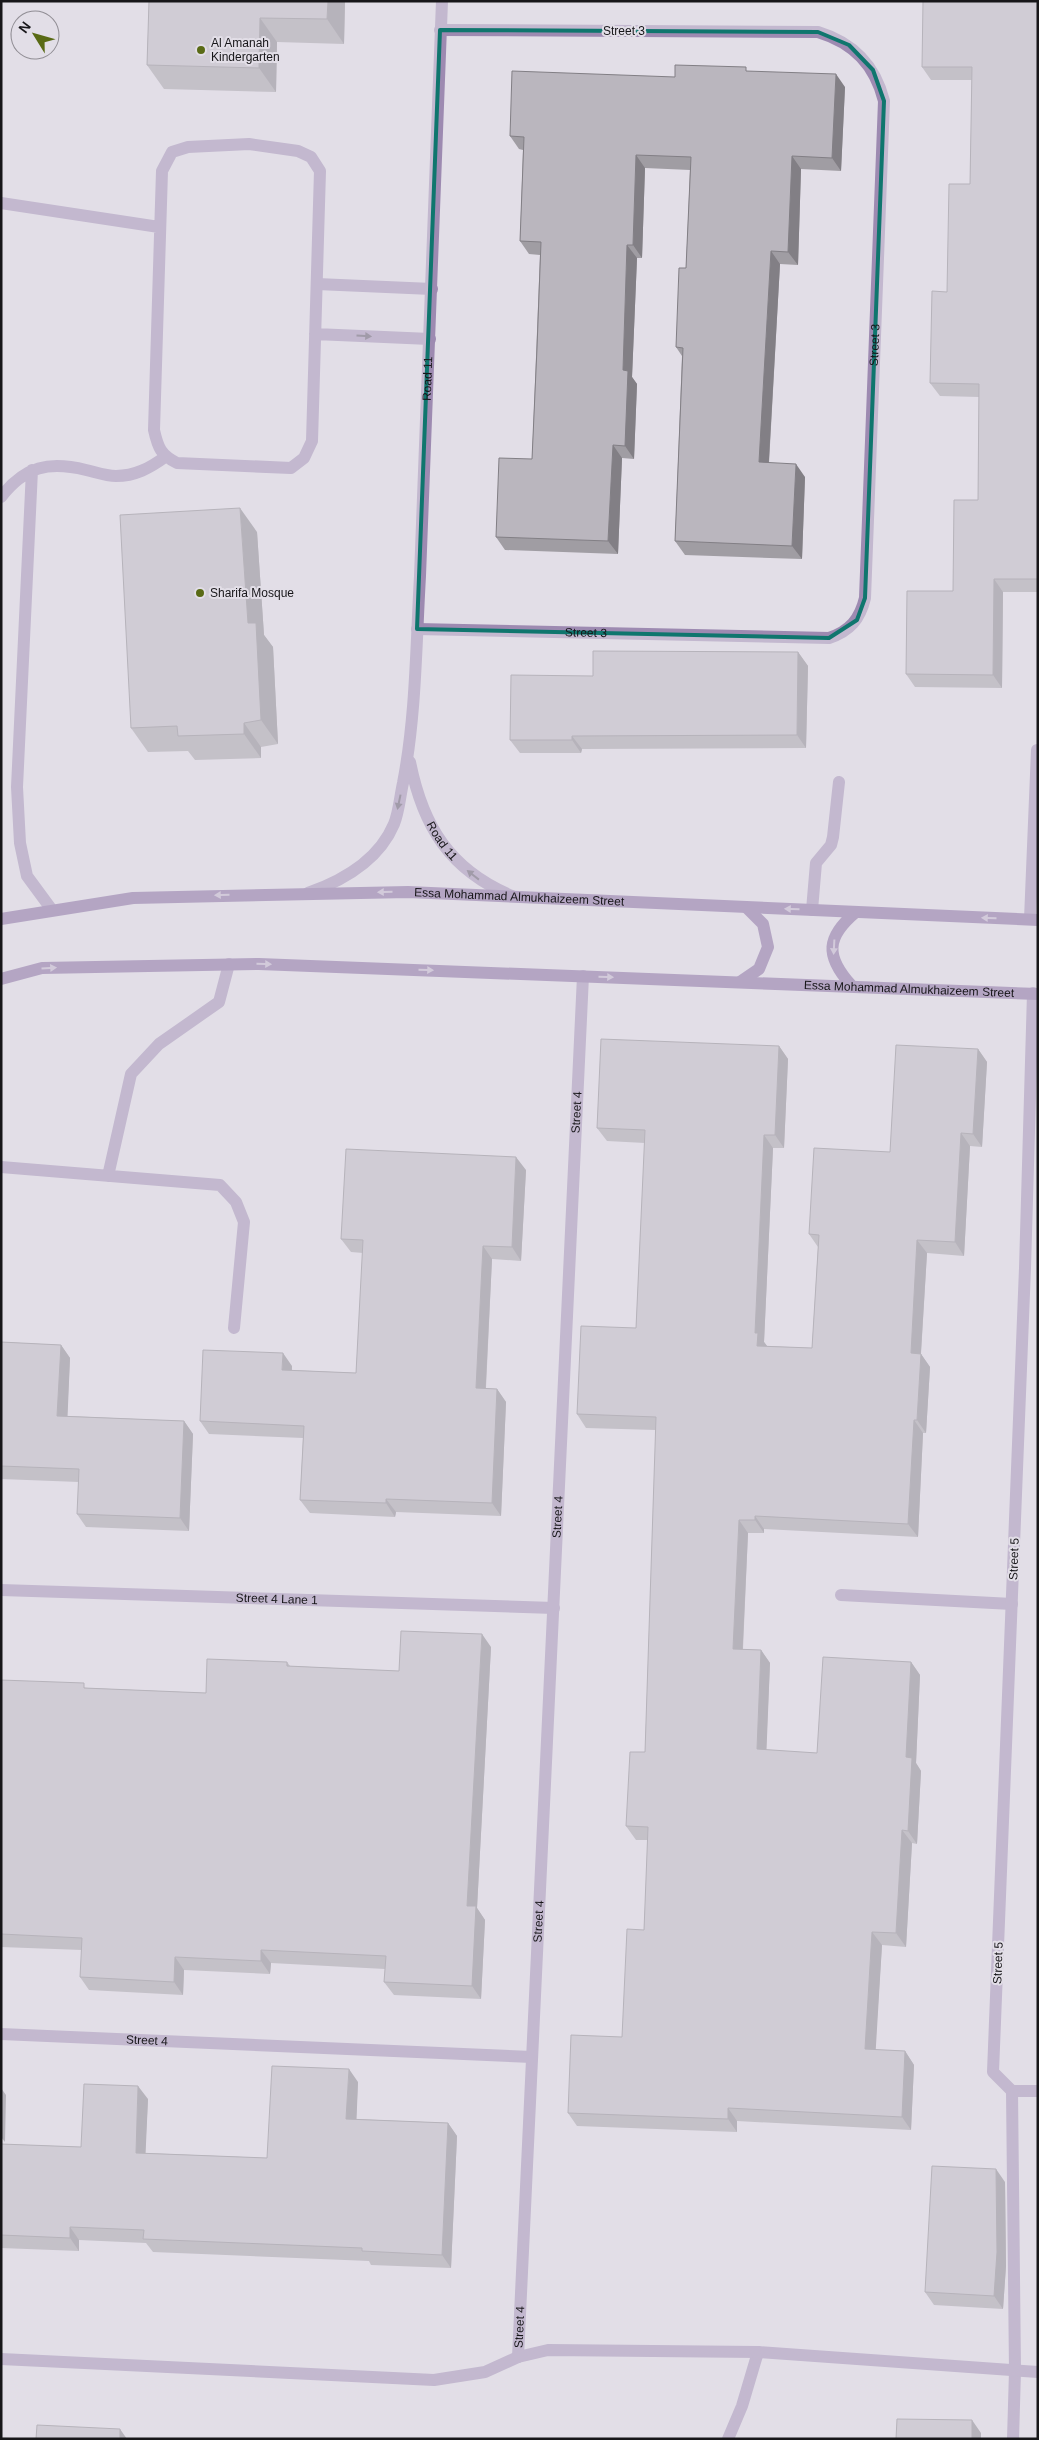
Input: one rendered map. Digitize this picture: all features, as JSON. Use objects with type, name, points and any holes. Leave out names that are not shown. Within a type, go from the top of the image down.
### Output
[{"type":"street","name":"Road 11","points":[[308,893],[331,885],[348,874],[368,859],[384,842],[394,824],[409,755],[417,629],[430,339],[442,1]]},
{"type":"street","name":"Street 3","points":[[417,629],[829,638],[849,628],[857,620],[865,598],[882,161],[884,101],[880,85],[863,57],[834,37],[818,32],[440,30]]},
{"type":"street","points":[[249,144],[298,151],[311,157],[320,171],[318,284],[312,441],[304,458],[291,468],[177,464],[165,457],[159,450],[154,430],[162,171],[172,152],[188,147],[249,144]]},
{"type":"street","points":[[1,204],[159,227]]},
{"type":"street","points":[[318,284],[432,289]]},
{"type":"street","points":[[315,334],[430,339]]},
{"type":"street","points":[[1,497],[9,487],[32,470],[61,464],[115,476],[149,469],[165,457]]},
{"type":"street","points":[[32,470],[18,786],[20,843],[28,876],[52,910]]},
{"type":"street","points":[[1034,920],[1037,750]]},
{"type":"street","name":"Road 11","points":[[409,755],[419,798],[440,842],[472,874],[488,886],[516,897]]},
{"type":"street","points":[[812,910],[816,863],[831,845],[839,782]]},
{"type":"street","name":"Essa Mohammad Almukhaizeem Street","points":[[1,919],[133,898],[408,892],[1034,920]]},
{"type":"street","points":[[740,982],[759,969],[768,947],[763,924],[747,908]]},
{"type":"street","points":[[851,986],[836,969],[832,947],[839,926],[856,912]]},
{"type":"street","points":[[108,1176],[131,1074],[159,1044],[219,1002],[229,964]]},
{"type":"street","name":"Essa Mohammad Almukhaizeem Street","points":[[1,979],[42,968],[229,964],[1035,994]]},
{"type":"street","name":"Street 4","points":[[518,2357],[583,976]]},
{"type":"street","name":"Street 5","points":[[1012,2090],[993,2072],[1012,1604],[1032,1269],[1035,994]]},
{"type":"street","points":[[1,1167],[220,1185],[236,1202],[244,1222],[234,1328]]},
{"type":"street","name":"Street 4 Lane 1","points":[[1,1590],[554,1608]]},
{"type":"street","points":[[841,1595],[1012,1604]]},
{"type":"street","name":"Street 4","points":[[1,2034],[532,2056]]},
{"type":"street","points":[[1013,2439],[1015,2371],[1012,2090],[1038,2091]]},
{"type":"street","points":[[1,2359],[434,2380],[484,2372],[518,2357],[548,2350],[758,2352],[1038,2372]]},
{"type":"street","points":[[728,2439],[742,2406],[758,2352]]},
{"type":"highlighted area","points":[[440,30],[818,32],[849,45],[873,70],[884,101],[865,598],[857,620],[829,638],[417,629]]},
{"type":"building","points":[[149,1],[328,1],[327,19],[260,18],[259,68],[147,65]]},
{"type":"building","points":[[923,1],[1038,1],[1038,579],[994,579],[993,675],[906,674],[907,591],[953,591],[954,500],[978,500],[979,384],[930,383],[932,291],[947,292],[949,184],[970,184],[972,67],[922,67]]},
{"type":"building","points":[[675,65],[746,67],[746,71],[836,74],[832,158],[792,156],[788,252],[771,251],[759,462],[796,464],[792,546],[675,541],[683,348],[676,347],[679,268],[686,268],[691,157],[636,155],[633,245],[627,245],[623,370],[628,371],[625,446],[613,445],[608,541],[496,537],[499,458],[532,459],[541,242],[520,241],[524,137],[510,136],[512,71],[675,77]]},
{"type":"building","name":"Sharifa Mosque","points":[[240,508],[248,623],[256,623],[261,720],[244,723],[244,734],[178,736],[177,726],[131,728],[120,515]]},
{"type":"building","points":[[593,651],[798,652],[797,735],[572,736],[572,740],[510,740],[511,675],[593,676]]},
{"type":"building","points":[[601,1039],[779,1046],[775,1135],[764,1135],[755,1333],[758,1333],[757,1346],[812,1348],[819,1235],[809,1234],[814,1148],[890,1152],[896,1045],[978,1049],[973,1134],[961,1133],[955,1242],[917,1240],[911,1353],[921,1354],[917,1420],[914,1420],[908,1524],[755,1516],[755,1520],[739,1520],[733,1649],[761,1650],[757,1749],[817,1753],[823,1657],[911,1662],[906,1757],[912,1758],[908,1831],[902,1830],[896,1933],[872,1932],[865,2049],[905,2051],[902,2117],[728,2108],[728,2119],[568,2113],[571,2035],[622,2037],[627,1929],[644,1930],[648,1827],[626,1826],[630,1752],[645,1752],[656,1417],[577,1414],[581,1326],[636,1328],[645,1130],[597,1128]]},
{"type":"building","points":[[346,1149],[516,1157],[512,1247],[483,1246],[476,1388],[497,1389],[492,1503],[386,1499],[386,1503],[300,1500],[304,1426],[200,1421],[203,1350],[283,1353],[282,1370],[356,1373],[363,1240],[341,1239]]},
{"type":"building","points":[[1,1342],[61,1345],[57,1416],[184,1421],[180,1518],[77,1514],[79,1469],[1,1466]]},
{"type":"building","points":[[401,1631],[482,1634],[467,1906],[476,1906],[472,1986],[384,1982],[386,1956],[261,1950],[261,1961],[175,1957],[174,1982],[80,1977],[82,1938],[1,1934],[1,1680],[84,1683],[84,1688],[206,1693],[207,1659],[287,1662],[287,1666],[399,1671]]},
{"type":"building","points":[[272,2066],[349,2069],[346,2119],[448,2123],[442,2255],[362,2251],[362,2248],[143,2239],[144,2230],[70,2227],[70,2238],[1,2235],[1,2144],[81,2147],[84,2084],[138,2086],[136,2153],[267,2158]]},
{"type":"building","points":[[932,2166],[996,2169],[997,2252],[994,2296],[925,2292]]},
{"type":"building","points":[[897,2419],[972,2420],[972,2439],[896,2439]]},
{"type":"building","points":[[37,2425],[120,2429],[120,2439],[36,2439]]},
{"type":"place","name":"Al Amanah Kindergarten","points":[[201,50]]},
{"type":"place","name":"Sharifa Mosque","points":[[200,593]]}]
